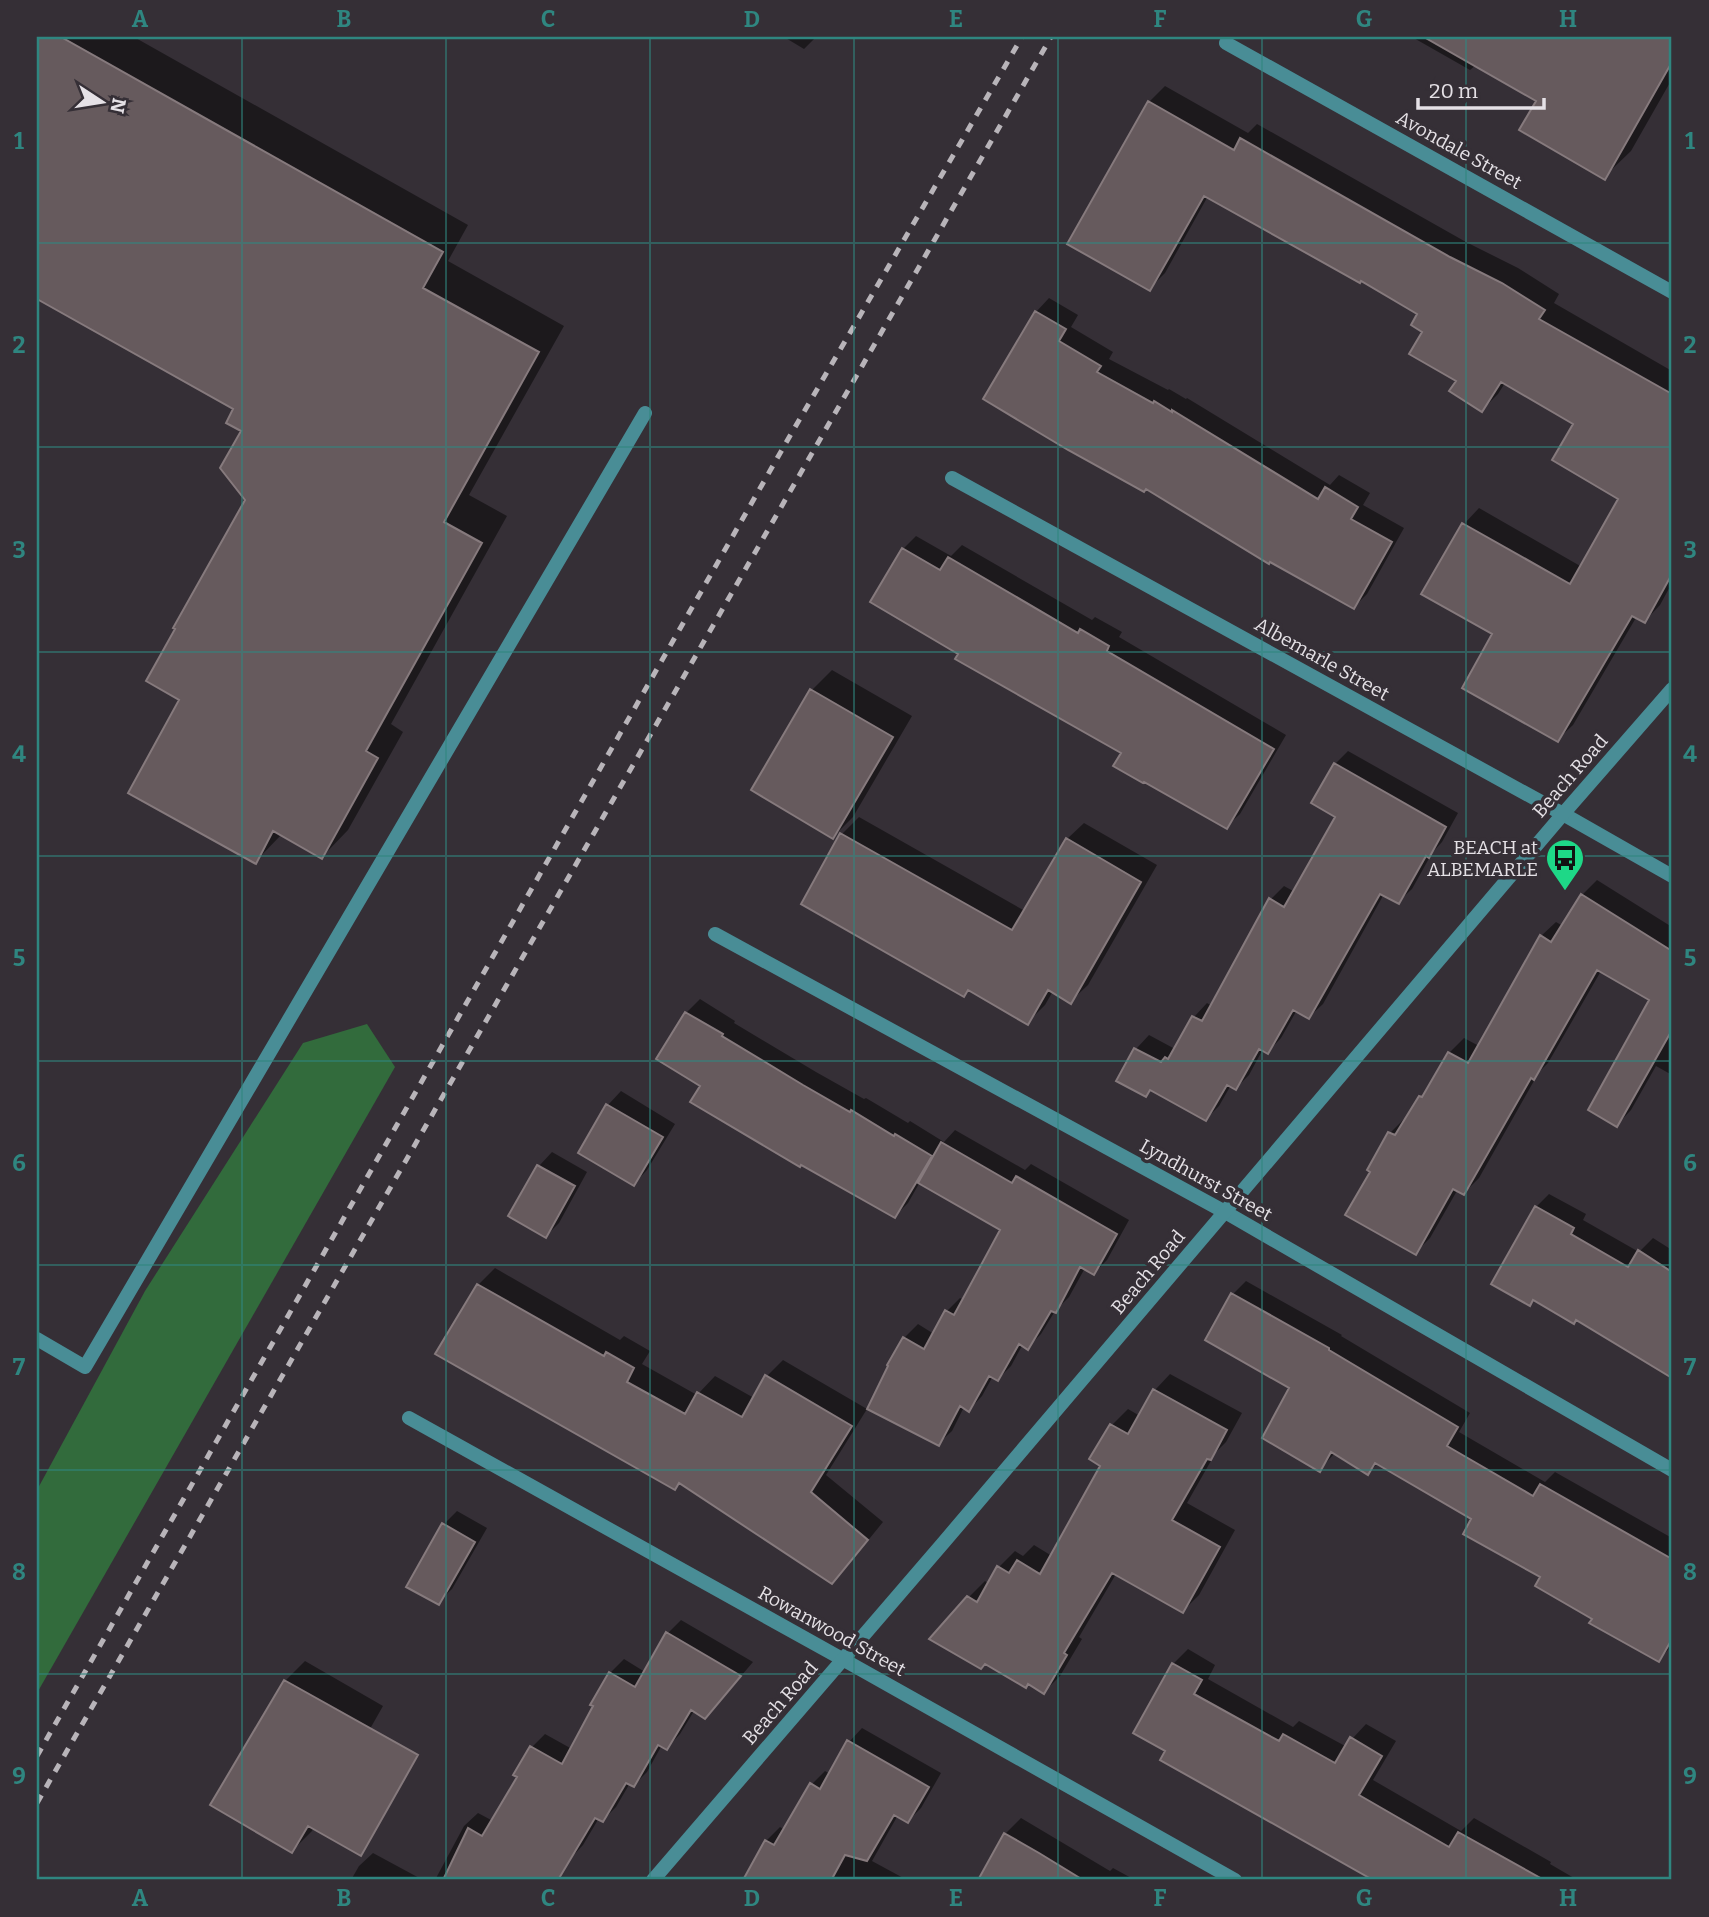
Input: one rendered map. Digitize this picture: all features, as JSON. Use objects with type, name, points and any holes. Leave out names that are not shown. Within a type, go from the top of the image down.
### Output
[{"type":"street","name":"Avondale Street","points":[[1226,43],[1672,292]]},
{"type":"street","points":[[37,1339],[85,1367],[645,413]]},
{"type":"street","name":"Albemarle Street","points":[[952,478],[1672,876]]},
{"type":"street","name":"Beach Road","points":[[653,1880],[844,1660],[1672,689]]},
{"type":"street","name":"Lyndhurst Street","points":[[715,934],[1225,1212],[1672,1470]]},
{"type":"street","name":"Rowanwood Street","points":[[409,1418],[1235,1880]]},
{"type":"green space","points":[[367,1024],[395,1067],[37,1693],[37,1490],[145,1291],[303,1043]]},
{"type":"building","points":[[37,37],[61,37],[443,252],[423,288],[539,352],[444,522],[482,543],[366,751],[378,758],[322,859],[273,831],[256,864],[128,793],[179,700],[146,681],[245,500],[220,468],[241,431],[226,423],[233,409],[37,299]]},
{"type":"building","points":[[1424,37],[1672,37],[1672,62],[1605,180],[1519,130],[1536,101]]},
{"type":"building","points":[[1148,101],[1234,150],[1240,138],[1450,257],[1502,283],[1545,310],[1539,319],[1672,394],[1672,574],[1645,623],[1632,616],[1558,742],[1462,688],[1492,634],[1421,594],[1462,523],[1570,584],[1618,499],[1552,460],[1573,424],[1501,382],[1482,412],[1449,391],[1456,381],[1409,354],[1422,332],[1411,325],[1417,314],[1204,196],[1150,291],[1067,244]]},
{"type":"building","points":[[1035,311],[1066,329],[1059,341],[1101,366],[1097,372],[1153,403],[1154,401],[1172,410],[1318,499],[1325,487],[1358,507],[1351,519],[1392,542],[1354,609],[1270,562],[1269,564],[1146,489],[1144,492],[983,399]]},
{"type":"building","points":[[902,548],[940,570],[948,557],[1078,633],[1080,629],[1109,646],[1107,651],[1274,749],[1227,829],[1113,766],[1121,753],[955,659],[958,654],[870,602]]},
{"type":"building","points":[[810,689],[893,737],[833,839],[751,790]]},
{"type":"building","points":[[1334,763],[1446,827],[1399,904],[1380,894],[1309,1019],[1293,1010],[1268,1054],[1259,1049],[1236,1090],[1227,1085],[1206,1121],[1150,1090],[1146,1097],[1116,1081],[1134,1048],[1161,1062],[1165,1057],[1168,1059],[1192,1016],[1202,1021],[1269,898],[1284,907],[1335,817],[1311,803]]},
{"type":"building","points":[[840,833],[1012,930],[1066,838],[1141,882],[1071,1004],[1048,990],[1028,1025],[968,990],[964,997],[801,904]]},
{"type":"building","points":[[1581,894],[1672,951],[1672,1030],[1617,1127],[1588,1110],[1649,1000],[1597,970],[1464,1195],[1453,1189],[1416,1255],[1345,1215],[1370,1172],[1367,1170],[1388,1132],[1395,1135],[1419,1096],[1422,1097],[1448,1052],[1468,1063],[1540,935],[1551,942]]},
{"type":"building","points":[[685,1012],[803,1085],[932,1156],[895,1218],[801,1165],[800,1167],[690,1102],[700,1086],[656,1059]]},
{"type":"building","points":[[606,1104],[663,1137],[634,1186],[578,1153]]},
{"type":"building","points":[[941,1142],[1012,1183],[1016,1176],[1117,1234],[1094,1275],[1080,1267],[1056,1313],[1051,1311],[1028,1350],[1019,1344],[998,1381],[989,1376],[969,1412],[960,1406],[939,1446],[867,1409],[903,1337],[924,1349],[945,1310],[954,1315],[1000,1230],[918,1183]]},
{"type":"building","points":[[537,1165],[575,1186],[546,1238],[508,1216]]},
{"type":"building","points":[[1535,1206],[1574,1228],[1571,1234],[1628,1267],[1638,1250],[1672,1272],[1672,1378],[1576,1320],[1574,1324],[1533,1300],[1530,1306],[1491,1284]]},
{"type":"building","points":[[477,1284],[604,1356],[606,1352],[634,1368],[627,1382],[685,1414],[697,1392],[742,1417],[765,1375],[852,1426],[811,1492],[868,1540],[832,1584],[679,1483],[675,1490],[435,1354]]},
{"type":"building","points":[[1231,1293],[1329,1348],[1458,1427],[1447,1446],[1533,1496],[1540,1484],[1672,1559],[1672,1639],[1659,1662],[1589,1623],[1592,1619],[1535,1586],[1540,1577],[1463,1534],[1471,1519],[1375,1463],[1368,1475],[1331,1452],[1320,1472],[1262,1438],[1289,1388],[1205,1340]]},
{"type":"building","points":[[1153,1389],[1227,1430],[1172,1520],[1220,1547],[1183,1613],[1112,1573],[1064,1653],[1067,1655],[1044,1694],[1028,1684],[1026,1688],[985,1664],[981,1669],[929,1639],[967,1596],[977,1602],[997,1566],[1009,1573],[1017,1560],[1040,1574],[1100,1466],[1089,1459],[1110,1424],[1128,1434]]},
{"type":"building","points":[[442,1523],[475,1542],[439,1605],[406,1587]]},
{"type":"building","points":[[666,1632],[741,1676],[705,1719],[691,1710],[667,1750],[658,1745],[634,1787],[626,1783],[603,1822],[595,1818],[558,1880],[443,1880],[468,1828],[482,1836],[517,1777],[513,1775],[530,1746],[562,1764],[609,1672],[635,1687]]},
{"type":"building","points":[[1172,1663],[1202,1680],[1194,1694],[1279,1741],[1283,1734],[1335,1763],[1350,1737],[1382,1756],[1359,1795],[1449,1847],[1458,1832],[1544,1880],[1373,1880],[1160,1760],[1165,1751],[1133,1733]]},
{"type":"building","points":[[284,1680],[418,1755],[361,1856],[308,1826],[292,1853],[210,1805]]},
{"type":"building","points":[[847,1740],[929,1787],[908,1823],[894,1815],[867,1861],[845,1855],[833,1877],[838,1880],[743,1880],[765,1840],[774,1845],[810,1783],[820,1789]]},
{"type":"building","points":[[1004,1833],[1039,1853],[1083,1880],[978,1880]]},
{"type":"railway","points":[[37,1756],[787,441],[1022,37]]},
{"type":"railway","points":[[37,1803],[1051,37]]},
{"type":"place","name":"BEACH at ALBEMARLE","points":[[1565,892]]}]
